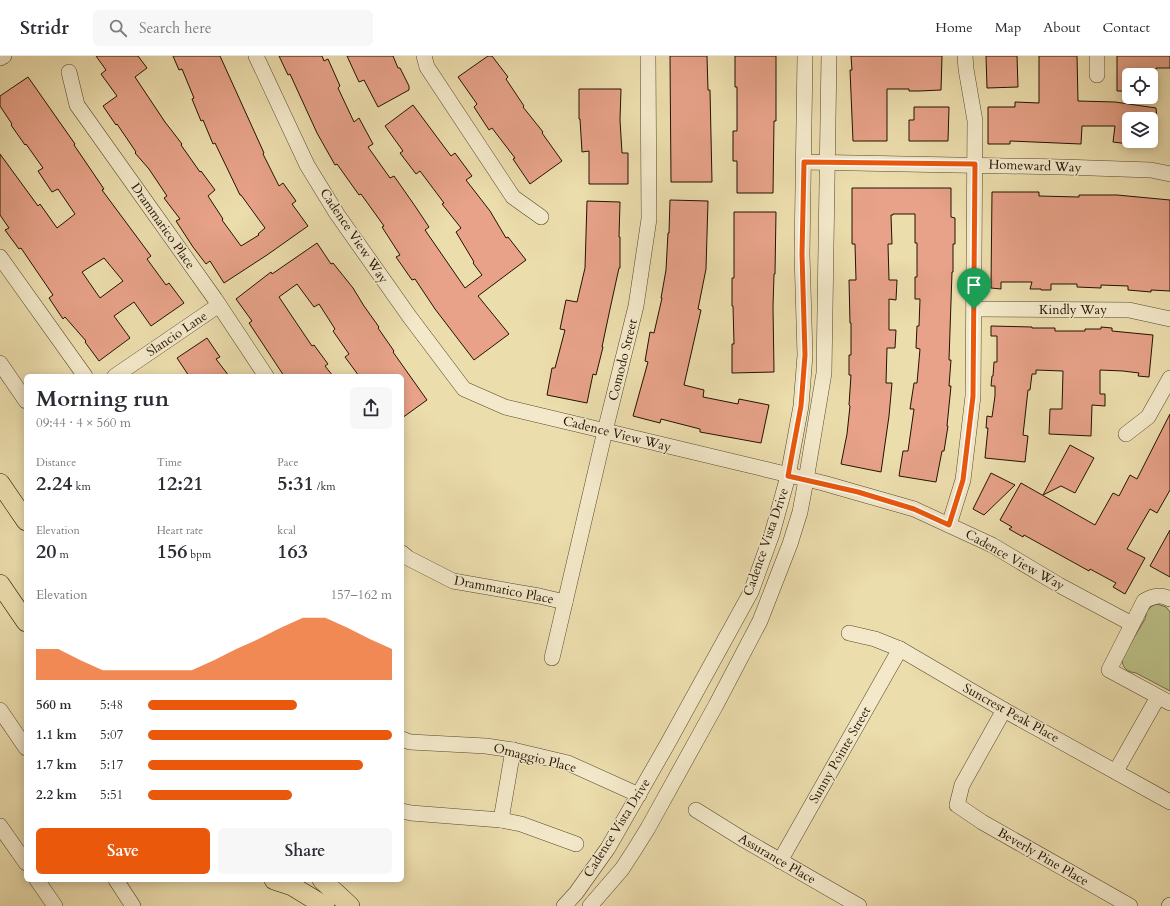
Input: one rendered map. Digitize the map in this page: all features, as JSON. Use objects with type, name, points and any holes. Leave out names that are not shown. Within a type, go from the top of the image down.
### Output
[{"type":"main road","points":[[0,483],[24,518]]},
{"type":"main road","points":[[0,584],[24,619]]},
{"type":"main road","points":[[280,882],[292,886],[325,906]]},
{"type":"main road","points":[[324,882],[350,906]]},
{"type":"street","points":[[0,58],[4,56]]},
{"type":"street","name":"Cadence View Way","points":[[256,56],[307,165],[337,214],[409,316],[464,389],[505,408],[858,492],[914,509],[992,545],[1059,585],[1132,624]]},
{"type":"street","points":[[424,56],[428,67],[513,197],[541,217]]},
{"type":"street","name":"Comodo Street","points":[[552,658],[636,306],[649,219],[648,56]]},
{"type":"street","name":"Cadence Vista Drive","points":[[564,906],[593,871],[639,795],[751,592],[772,534],[788,476],[801,406],[805,355],[802,254],[805,56]]},
{"type":"street","name":"Cadence Vista Drive","points":[[590,906],[622,869],[648,828],[716,705],[760,621],[790,544],[800,512],[824,373],[829,56]]},
{"type":"street","points":[[949,525],[963,480],[973,396],[974,121],[965,56]]},
{"type":"street","points":[[1097,56],[1097,75]]},
{"type":"street","name":"Drammatico Place","points":[[69,72],[77,105],[219,305],[265,374]]},
{"type":"street","name":"Homeward Way","points":[[804,162],[975,164],[1151,170],[1170,174]]},
{"type":"street","points":[[0,257],[84,374]]},
{"type":"street","name":"Slancio Lane","points":[[118,374],[219,305]]},
{"type":"street","name":"Kindly Way","points":[[974,309],[1129,310],[1170,319]]},
{"type":"street","points":[[0,363],[24,398]]},
{"type":"street","points":[[1126,434],[1148,417],[1170,378]]},
{"type":"street","name":"Drammatico Place","points":[[404,555],[453,581],[565,602]]},
{"type":"street","points":[[1116,771],[1164,700],[1109,670],[1144,601],[1150,597],[1158,595],[1170,599]]},
{"type":"street","name":"Suncrest Peak Place","points":[[849,633],[875,639],[900,649],[1004,710],[1170,802]]},
{"type":"street","name":"Sunny Pointe Street","points":[[780,860],[900,649]]},
{"type":"street","points":[[0,710],[24,745]]},
{"type":"street","name":"Beverly Pine Place","points":[[1004,710],[962,785],[957,806],[982,822],[1130,906]]},
{"type":"street","name":"Omaggio Place","points":[[404,740],[410,742],[486,746],[513,750],[568,763],[639,795]]},
{"type":"street","points":[[501,820],[513,750]]},
{"type":"street","name":"Assurance Place","points":[[696,810],[858,906]]},
{"type":"street","points":[[404,811],[501,820],[521,824],[576,844]]},
{"type":"street","points":[[0,826],[24,860]]},
{"type":"street","points":[[38,882],[55,906]]},
{"type":"street","points":[[117,882],[133,906]]},
{"type":"green space","points":[[1157,604],[1166,607],[1170,612],[1170,691],[1136,673],[1130,672],[1124,667],[1122,661],[1122,658],[1145,619],[1147,611],[1152,606]]},
{"type":"building","points":[[96,56],[138,56],[147,68],[135,77],[200,172],[201,171],[215,190],[208,196],[223,219],[222,220],[241,246],[259,235],[258,234],[265,228],[240,195],[215,143],[213,144],[203,120],[201,121],[192,99],[194,98],[182,69],[179,70],[173,56],[220,56],[264,153],[263,154],[279,186],[283,183],[296,201],[292,204],[308,226],[224,283],[210,261],[206,264],[193,247],[176,221],[180,219],[164,198],[167,196],[103,106],[117,96],[101,74],[106,70]]},
{"type":"building","points":[[279,56],[322,56],[324,61],[328,59],[340,86],[338,88],[354,122],[359,118],[373,144],[368,147],[390,178],[394,176],[415,206],[429,227],[425,230],[465,288],[482,275],[473,263],[474,262],[456,232],[461,228],[442,204],[444,203],[420,171],[416,174],[400,153],[403,151],[385,126],[413,105],[451,156],[455,153],[472,176],[466,180],[490,211],[506,238],[508,237],[526,260],[478,296],[509,334],[474,360],[435,309],[415,279],[412,280],[396,257],[400,255],[382,227],[384,226],[337,164],[335,165],[317,133],[290,74],[288,75]]},
{"type":"building","points":[[347,56],[393,56],[398,68],[400,68],[409,86],[409,90],[378,107],[364,80],[359,82]]},
{"type":"building","points":[[488,56],[492,56],[508,77],[506,79],[524,106],[523,107],[543,132],[542,133],[562,161],[530,184],[513,159],[515,158],[492,128],[489,130],[474,107],[477,104],[458,77]]},
{"type":"building","points":[[670,56],[707,56],[708,90],[710,90],[712,182],[671,182]]},
{"type":"building","points":[[735,56],[776,56],[776,121],[774,121],[773,193],[737,193],[737,161],[733,161],[733,131],[737,131]]},
{"type":"building","points":[[851,56],[942,56],[941,90],[909,91],[909,89],[887,89],[887,141],[853,141],[850,70],[852,70]]},
{"type":"building","points":[[986,56],[1017,56],[1018,87],[987,88]]},
{"type":"building","points":[[1039,56],[1077,56],[1078,101],[1115,102],[1156,108],[1156,112],[1122,112],[1122,143],[1113,142],[1115,126],[1082,126],[1081,144],[1010,141],[1010,144],[988,144],[988,107],[1015,107],[1015,102],[1039,103]]},
{"type":"building","points":[[1117,56],[1170,56],[1170,68],[1122,68],[1122,91],[1117,91]]},
{"type":"building","points":[[28,77],[75,144],[74,145],[104,189],[102,190],[151,256],[147,259],[166,285],[169,283],[184,303],[151,326],[134,302],[114,316],[130,338],[99,361],[85,342],[86,341],[65,317],[63,319],[49,298],[53,295],[21,248],[19,249],[5,230],[9,228],[0,215],[0,154],[38,206],[40,204],[57,228],[75,214],[58,189],[52,192],[38,171],[43,168],[11,125],[12,124],[0,106],[0,96]],"holes":[[[104,258],[123,281],[100,298],[82,272]]]},
{"type":"building","points":[[579,89],[621,89],[620,120],[622,153],[628,153],[628,184],[589,184],[589,151],[582,152],[579,119]]},
{"type":"building","points":[[914,107],[949,107],[948,141],[909,141],[909,120],[914,120]]},
{"type":"building","points":[[852,188],[951,188],[951,217],[955,218],[955,244],[953,244],[949,360],[951,360],[949,386],[951,386],[948,426],[944,451],[942,451],[936,482],[899,476],[903,451],[908,451],[914,409],[910,409],[914,383],[917,383],[920,349],[916,348],[917,326],[919,326],[920,299],[915,299],[915,277],[917,277],[917,243],[915,243],[915,214],[891,215],[892,244],[888,244],[889,280],[897,280],[896,300],[889,299],[889,330],[896,330],[895,348],[887,348],[886,383],[892,383],[881,472],[841,464],[847,434],[850,406],[851,375],[849,375],[849,355],[851,355],[851,323],[849,280],[856,280],[855,244],[852,244]]},
{"type":"building","points":[[992,192],[1039,192],[1039,196],[1079,197],[1079,195],[1117,195],[1170,200],[1170,291],[1151,290],[1151,292],[1128,290],[1128,286],[1101,285],[1101,288],[1077,287],[1077,284],[1051,284],[1051,290],[1041,290],[1030,289],[1032,282],[1001,282],[1001,289],[991,288]]},
{"type":"building","points":[[670,200],[708,201],[706,269],[698,309],[701,310],[684,385],[704,390],[703,397],[738,404],[739,399],[769,405],[761,443],[700,432],[700,429],[661,419],[660,423],[633,416],[648,362],[645,361],[650,332],[654,333],[662,298],[666,270]]},
{"type":"building","points":[[587,201],[620,202],[620,268],[603,347],[596,375],[593,374],[587,403],[547,395],[552,368],[555,368],[565,330],[560,329],[566,300],[577,302],[585,268]]},
{"type":"building","points":[[734,212],[776,212],[773,307],[774,372],[732,373],[732,344],[734,344],[732,278],[734,278]]},
{"type":"building","points":[[317,243],[331,264],[333,263],[353,288],[394,351],[393,352],[427,400],[404,417],[404,374],[358,374],[345,357],[349,354],[333,331],[335,329],[319,304],[314,307],[297,284],[279,297],[312,346],[314,345],[328,364],[325,366],[331,374],[283,374],[249,323],[252,321],[236,299],[271,272],[272,274]]},
{"type":"building","points":[[991,326],[1055,328],[1055,331],[1085,331],[1085,329],[1101,329],[1101,327],[1112,328],[1112,331],[1153,335],[1149,377],[1138,376],[1139,373],[1100,370],[1100,394],[1105,394],[1105,406],[1092,405],[1091,436],[1049,434],[1050,409],[1062,409],[1063,371],[1036,370],[1036,374],[1032,374],[1030,390],[1028,390],[1023,435],[1028,436],[1025,462],[985,458],[988,428],[986,428],[987,416],[992,417],[995,396],[995,386],[991,386],[992,376],[994,362],[997,362],[997,336],[991,336]]},
{"type":"building","points":[[207,338],[220,357],[216,359],[227,374],[188,374],[177,358]]},
{"type":"building","points":[[1170,414],[1170,490],[1157,513],[1150,509],[1127,549],[1145,558],[1125,594],[1113,587],[1116,583],[1090,569],[1089,571],[1024,535],[1023,537],[1009,529],[1012,527],[1000,520],[1021,483],[1095,525],[1113,493],[1119,496],[1130,475],[1137,479]]},
{"type":"building","points":[[1070,445],[1094,458],[1075,493],[1061,486],[1043,495]]},
{"type":"building","points":[[991,473],[1015,485],[984,515],[973,509]]},
{"type":"building","points":[[1170,530],[1170,577],[1150,566]]},
{"type":"route","points":[[804,162],[975,164],[974,309],[973,396],[963,480],[949,525],[914,509],[858,492],[788,476],[801,406],[805,355],[802,254],[804,162]]}]
